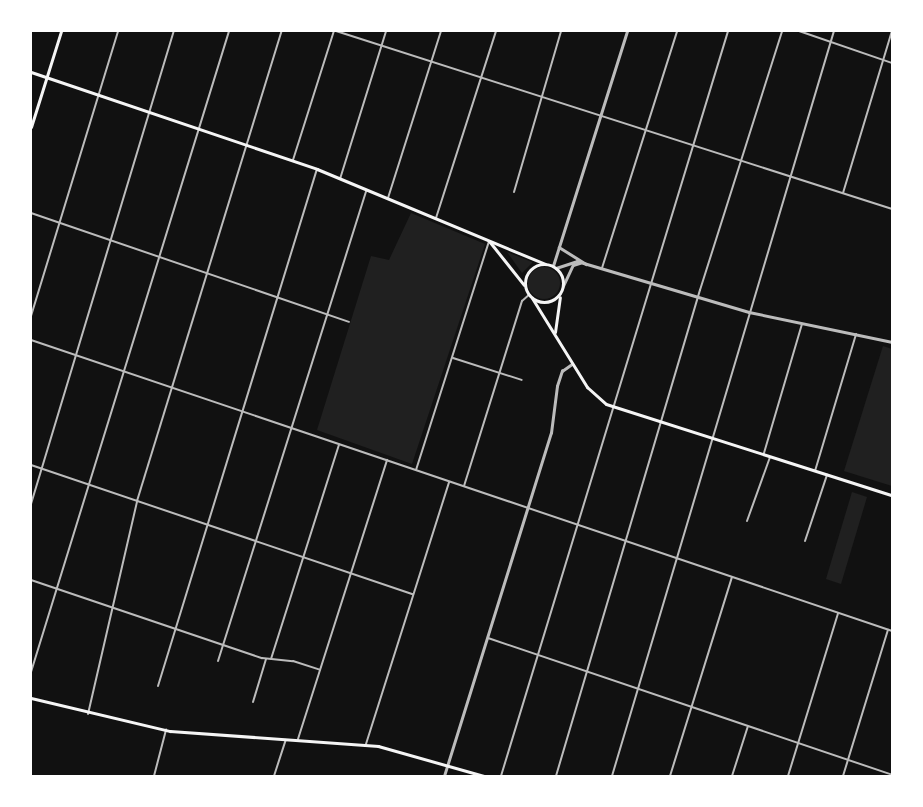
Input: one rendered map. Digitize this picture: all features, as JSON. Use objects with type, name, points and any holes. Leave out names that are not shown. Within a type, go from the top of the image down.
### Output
[{"type":"main road","points":[[31,127],[61,31]]},
{"type":"main road","points":[[31,72],[293,160],[555,267],[563,286],[560,294],[555,333]]},
{"type":"main road","points":[[489,240],[525,286],[572,364],[593,394],[613,408],[892,495]]},
{"type":"main road","points":[[525,286],[531,269],[545,264]]},
{"type":"main road","points":[[530,296],[544,302],[560,294]]},
{"type":"main road","points":[[31,698],[88,714],[166,730],[365,744],[448,764],[484,776]]},
{"type":"street","points":[[31,316],[118,31]]},
{"type":"street","points":[[31,504],[174,31]]},
{"type":"street","points":[[31,672],[229,31]]},
{"type":"street","points":[[88,714],[136,501],[245,144],[282,31]]},
{"type":"street","points":[[293,160],[335,31],[541,94],[892,209]]},
{"type":"street","points":[[340,178],[386,31]]},
{"type":"street","points":[[388,199],[441,31]]},
{"type":"street","points":[[436,218],[496,31]]},
{"type":"street","points":[[514,192],[541,94],[562,31]]},
{"type":"street","points":[[555,267],[559,247],[627,31]]},
{"type":"street","points":[[602,268],[677,31]]},
{"type":"street","points":[[501,776],[728,31]]},
{"type":"street","points":[[556,776],[698,298],[782,31]]},
{"type":"street","points":[[799,31],[892,63]]},
{"type":"street","points":[[612,776],[834,31]]},
{"type":"street","points":[[843,193],[892,31]]},
{"type":"street","points":[[158,686],[244,412],[317,169]]},
{"type":"street","points":[[218,661],[367,190]]},
{"type":"street","points":[[31,213],[348,322]]},
{"type":"street","points":[[416,470],[489,240]]},
{"type":"street","points":[[559,247],[587,264]]},
{"type":"street","points":[[555,267],[569,261],[587,264],[749,312],[892,342]]},
{"type":"street","points":[[563,286],[573,265],[582,263]]},
{"type":"street","points":[[464,487],[522,301],[530,296]]},
{"type":"street","points":[[763,455],[802,324]]},
{"type":"street","points":[[816,471],[856,334]]},
{"type":"street","points":[[31,340],[892,631]]},
{"type":"street","points":[[452,358],[522,380]]},
{"type":"street","points":[[444,776],[551,433],[556,386],[562,371],[572,364]]},
{"type":"street","points":[[271,659],[340,444]]},
{"type":"street","points":[[747,521],[770,457]]},
{"type":"street","points":[[298,739],[387,460]]},
{"type":"street","points":[[31,465],[413,594]]},
{"type":"street","points":[[805,541],[827,475]]},
{"type":"street","points":[[365,744],[449,482]]},
{"type":"street","points":[[670,776],[732,577]]},
{"type":"street","points":[[31,580],[223,646],[266,659],[320,670]]},
{"type":"street","points":[[788,776],[838,613]]},
{"type":"street","points":[[843,776],[888,630]]},
{"type":"street","points":[[488,638],[892,774]]},
{"type":"street","points":[[253,702],[266,659]]},
{"type":"street","points":[[732,776],[748,726]]},
{"type":"street","points":[[154,776],[166,730]]},
{"type":"street","points":[[274,776],[286,739]]},
{"type":"shaded area","points":[[411,213],[485,244],[412,464],[317,430],[371,256],[389,260]]},
{"type":"shaded area","points":[[507,252],[532,262],[532,263],[522,273]]},
{"type":"shaded area","points":[[544,267],[550,268],[555,272],[559,277],[559,289],[555,294],[550,298],[544,299],[538,298],[533,294],[529,289],[528,283],[529,277],[533,272],[538,268]]},
{"type":"shaded area","points":[[883,346],[892,349],[892,486],[844,471]]},
{"type":"shaded area","points":[[852,492],[867,497],[841,584],[826,579]]}]
